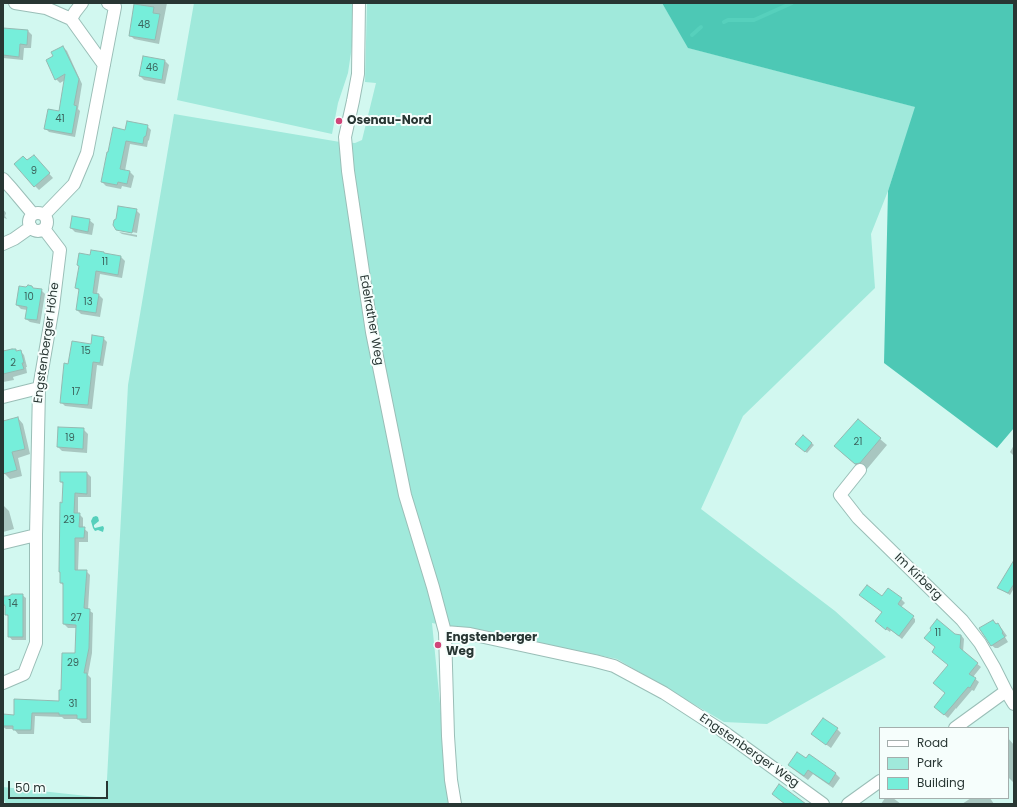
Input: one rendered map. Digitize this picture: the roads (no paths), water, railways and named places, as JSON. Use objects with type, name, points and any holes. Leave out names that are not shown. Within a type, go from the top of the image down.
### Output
[{"type":"street","points":[[15,3],[46,8],[71,19],[104,65]]},
{"type":"street","points":[[71,19],[82,3]]},
{"type":"street","points":[[3,180],[39,215],[46,218],[47,222],[44,229],[39,231],[33,230],[29,224],[30,217],[39,215],[74,184],[87,153],[115,7],[108,3]]},
{"type":"street","name":"Edelrather Weg","points":[[359,3],[358,74],[345,137],[348,171],[372,332],[404,495],[433,587],[445,632],[448,744],[455,804]]},
{"type":"street","points":[[3,244],[14,239],[31,227]]},
{"type":"street","name":"Engstenberger Höhe","points":[[3,683],[24,674],[36,643],[36,535],[39,388],[53,307],[60,250],[44,229]]},
{"type":"street","points":[[3,397],[39,388]]},
{"type":"street","name":"Im Kirberg","points":[[860,470],[840,494],[858,518],[962,620],[980,643],[1014,704]]},
{"type":"street","points":[[3,543],[36,535]]},
{"type":"street","name":"Engstenberger Weg","points":[[445,632],[470,634],[614,666],[664,693],[722,730],[823,804]]},
{"type":"street","points":[[956,727],[1006,692]]},
{"type":"street","points":[[848,804],[879,782]]},
{"type":"waterway","points":[[724,22],[728,20],[754,20],[792,3]]},
{"type":"waterway","points":[[692,35],[701,27]]},
{"type":"place","name":"Osenau-Nord","points":[[339,121]]},
{"type":"place","name":"Engstenberger Weg","points":[[438,645]]}]
